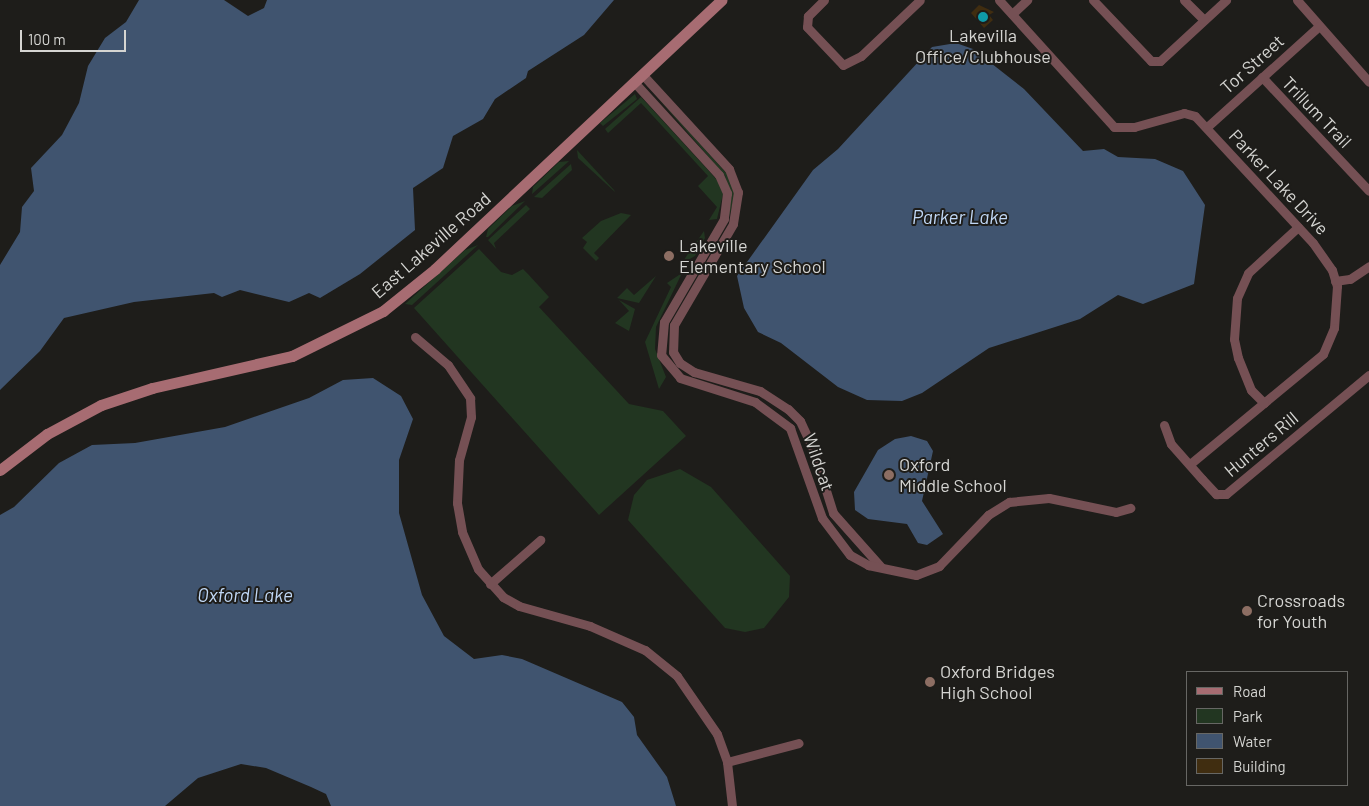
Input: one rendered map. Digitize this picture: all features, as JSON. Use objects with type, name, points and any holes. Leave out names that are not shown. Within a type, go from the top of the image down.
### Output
[{"type":"main road","name":"East Lakeville Road","points":[[0,470],[48,434],[101,405],[152,388],[292,356],[372,318],[430,273],[721,0]]},
{"type":"street","points":[[824,0],[808,16],[807,27],[843,65],[861,56],[920,0]]},
{"type":"street","name":"Parker Lake Drive","points":[[999,0],[1114,127],[1134,127],[1184,113],[1207,127],[1325,258],[1335,281],[1334,328],[1323,354],[1190,464]]},
{"type":"street","points":[[1012,14],[1027,0]]},
{"type":"street","points":[[1093,0],[1151,61],[1160,61],[1226,0]]},
{"type":"street","points":[[1184,0],[1204,20]]},
{"type":"street","points":[[1297,0],[1369,82]]},
{"type":"street","name":"Tor Street","points":[[1207,127],[1319,26]]},
{"type":"street","name":"Trillum Trail","points":[[1262,77],[1369,191]]},
{"type":"street","points":[[638,78],[730,169],[739,208],[727,235],[674,325],[673,352],[686,367],[680,378],[666,364],[659,341],[664,322],[718,231],[727,207],[719,175],[638,78]]},
{"type":"street","points":[[1264,403],[1251,390],[1238,358],[1234,339],[1238,298],[1248,274],[1298,227]]},
{"type":"street","points":[[718,231],[727,235]]},
{"type":"street","points":[[1335,281],[1350,279],[1369,266]]},
{"type":"street","points":[[415,337],[448,365],[470,398],[472,417],[459,460],[457,503],[471,554],[490,584],[519,606],[590,626],[645,650],[677,676],[704,711],[727,762],[732,806]]},
{"type":"street","name":"Wildcat","points":[[686,367],[760,392],[788,409],[800,421],[813,449],[832,513],[881,566]]},
{"type":"street","name":"Hunters Rill","points":[[1164,425],[1171,444],[1216,494],[1226,494],[1369,375]]},
{"type":"street","name":"Wildcat","points":[[680,378],[755,402],[780,418],[802,453],[822,518],[850,555],[868,565],[881,566],[916,575],[939,566],[988,515],[1009,502],[1049,498],[1116,512],[1130,508]]},
{"type":"street","points":[[490,584],[540,540]]},
{"type":"street","points":[[727,762],[799,743]]},
{"type":"green space","points":[[651,90],[728,175],[735,195],[727,224],[731,196],[725,176]]},
{"type":"green space","points":[[635,94],[637,99],[603,126],[600,123]]},
{"type":"green space","points":[[641,97],[718,181],[723,194],[717,219],[709,220],[717,207],[698,186],[708,176],[641,103],[608,133],[605,129]]},
{"type":"green space","points":[[577,150],[614,190],[615,192],[578,158]]},
{"type":"green space","points":[[569,161],[532,194],[533,187],[559,162]]},
{"type":"green space","points":[[571,164],[572,170],[542,198],[534,197]]},
{"type":"green space","points":[[525,201],[486,237],[488,229],[512,206]]},
{"type":"green space","points":[[526,205],[530,209],[494,243],[496,249],[488,240]]},
{"type":"green space","points":[[621,213],[631,215],[594,253],[599,258],[596,261],[583,248],[587,242],[582,238],[601,221]]},
{"type":"green space","points":[[704,231],[705,238],[695,256],[681,264]]},
{"type":"green space","points":[[478,245],[412,305],[405,304],[465,250]]},
{"type":"green space","points":[[479,249],[501,272],[512,275],[523,269],[549,297],[539,307],[629,404],[663,411],[686,436],[599,515],[414,308]]},
{"type":"green space","points":[[682,273],[656,327],[655,349],[666,377],[659,389],[645,342],[671,287],[667,283]]},
{"type":"green space","points":[[656,276],[639,303],[617,298],[627,288],[634,295]]},
{"type":"green space","points":[[619,300],[635,309],[629,331],[615,323],[629,311]]},
{"type":"green space","points":[[680,469],[711,487],[790,576],[789,597],[764,628],[745,632],[725,628],[628,520],[634,495],[647,480]]},
{"type":"water","points":[[139,0],[224,0],[248,16],[264,8],[267,0],[614,0],[584,35],[528,71],[526,78],[495,99],[483,119],[453,136],[443,168],[413,188],[415,230],[360,274],[320,298],[309,293],[289,302],[240,290],[222,297],[214,293],[134,302],[64,318],[40,351],[0,390],[0,265],[20,232],[22,207],[34,191],[31,168],[62,135],[79,103],[88,66],[105,38],[126,22]]},
{"type":"water","name":"Parker Lake","points":[[956,43],[973,49],[1024,89],[1083,151],[1104,149],[1118,157],[1155,159],[1183,171],[1205,205],[1194,284],[1143,304],[1118,295],[1080,319],[989,348],[922,393],[902,401],[867,400],[838,387],[781,343],[758,332],[744,308],[737,276],[813,170],[838,149],[932,47]]},
{"type":"water","name":"Oxford Lake","points":[[373,378],[401,396],[413,419],[399,460],[399,513],[422,595],[444,636],[474,659],[502,655],[522,659],[622,702],[634,717],[637,735],[667,777],[676,806],[331,806],[326,794],[311,787],[266,768],[241,764],[198,778],[165,806],[0,806],[0,515],[14,507],[59,463],[92,445],[135,443],[225,427],[309,398],[343,380]]},
{"type":"water","points":[[911,436],[927,441],[933,451],[922,501],[943,534],[927,545],[918,543],[907,524],[868,519],[855,510],[854,492],[878,450],[895,439]]},
{"type":"building","name":"Lakevilla Office/Clubhouse","points":[[979,5],[994,12],[989,15],[993,20],[984,28],[971,13]]},
{"type":"place","name":"Lakevilla Office/Clubhouse","points":[[983,17]]},
{"type":"place","name":"Lakeville Elementary School","points":[[669,256]]},
{"type":"place","name":"Oxford Middle School","points":[[889,475]]},
{"type":"place","name":"Crossroads for Youth","points":[[1247,611]]},
{"type":"place","name":"Oxford Bridges High School","points":[[930,682]]}]
